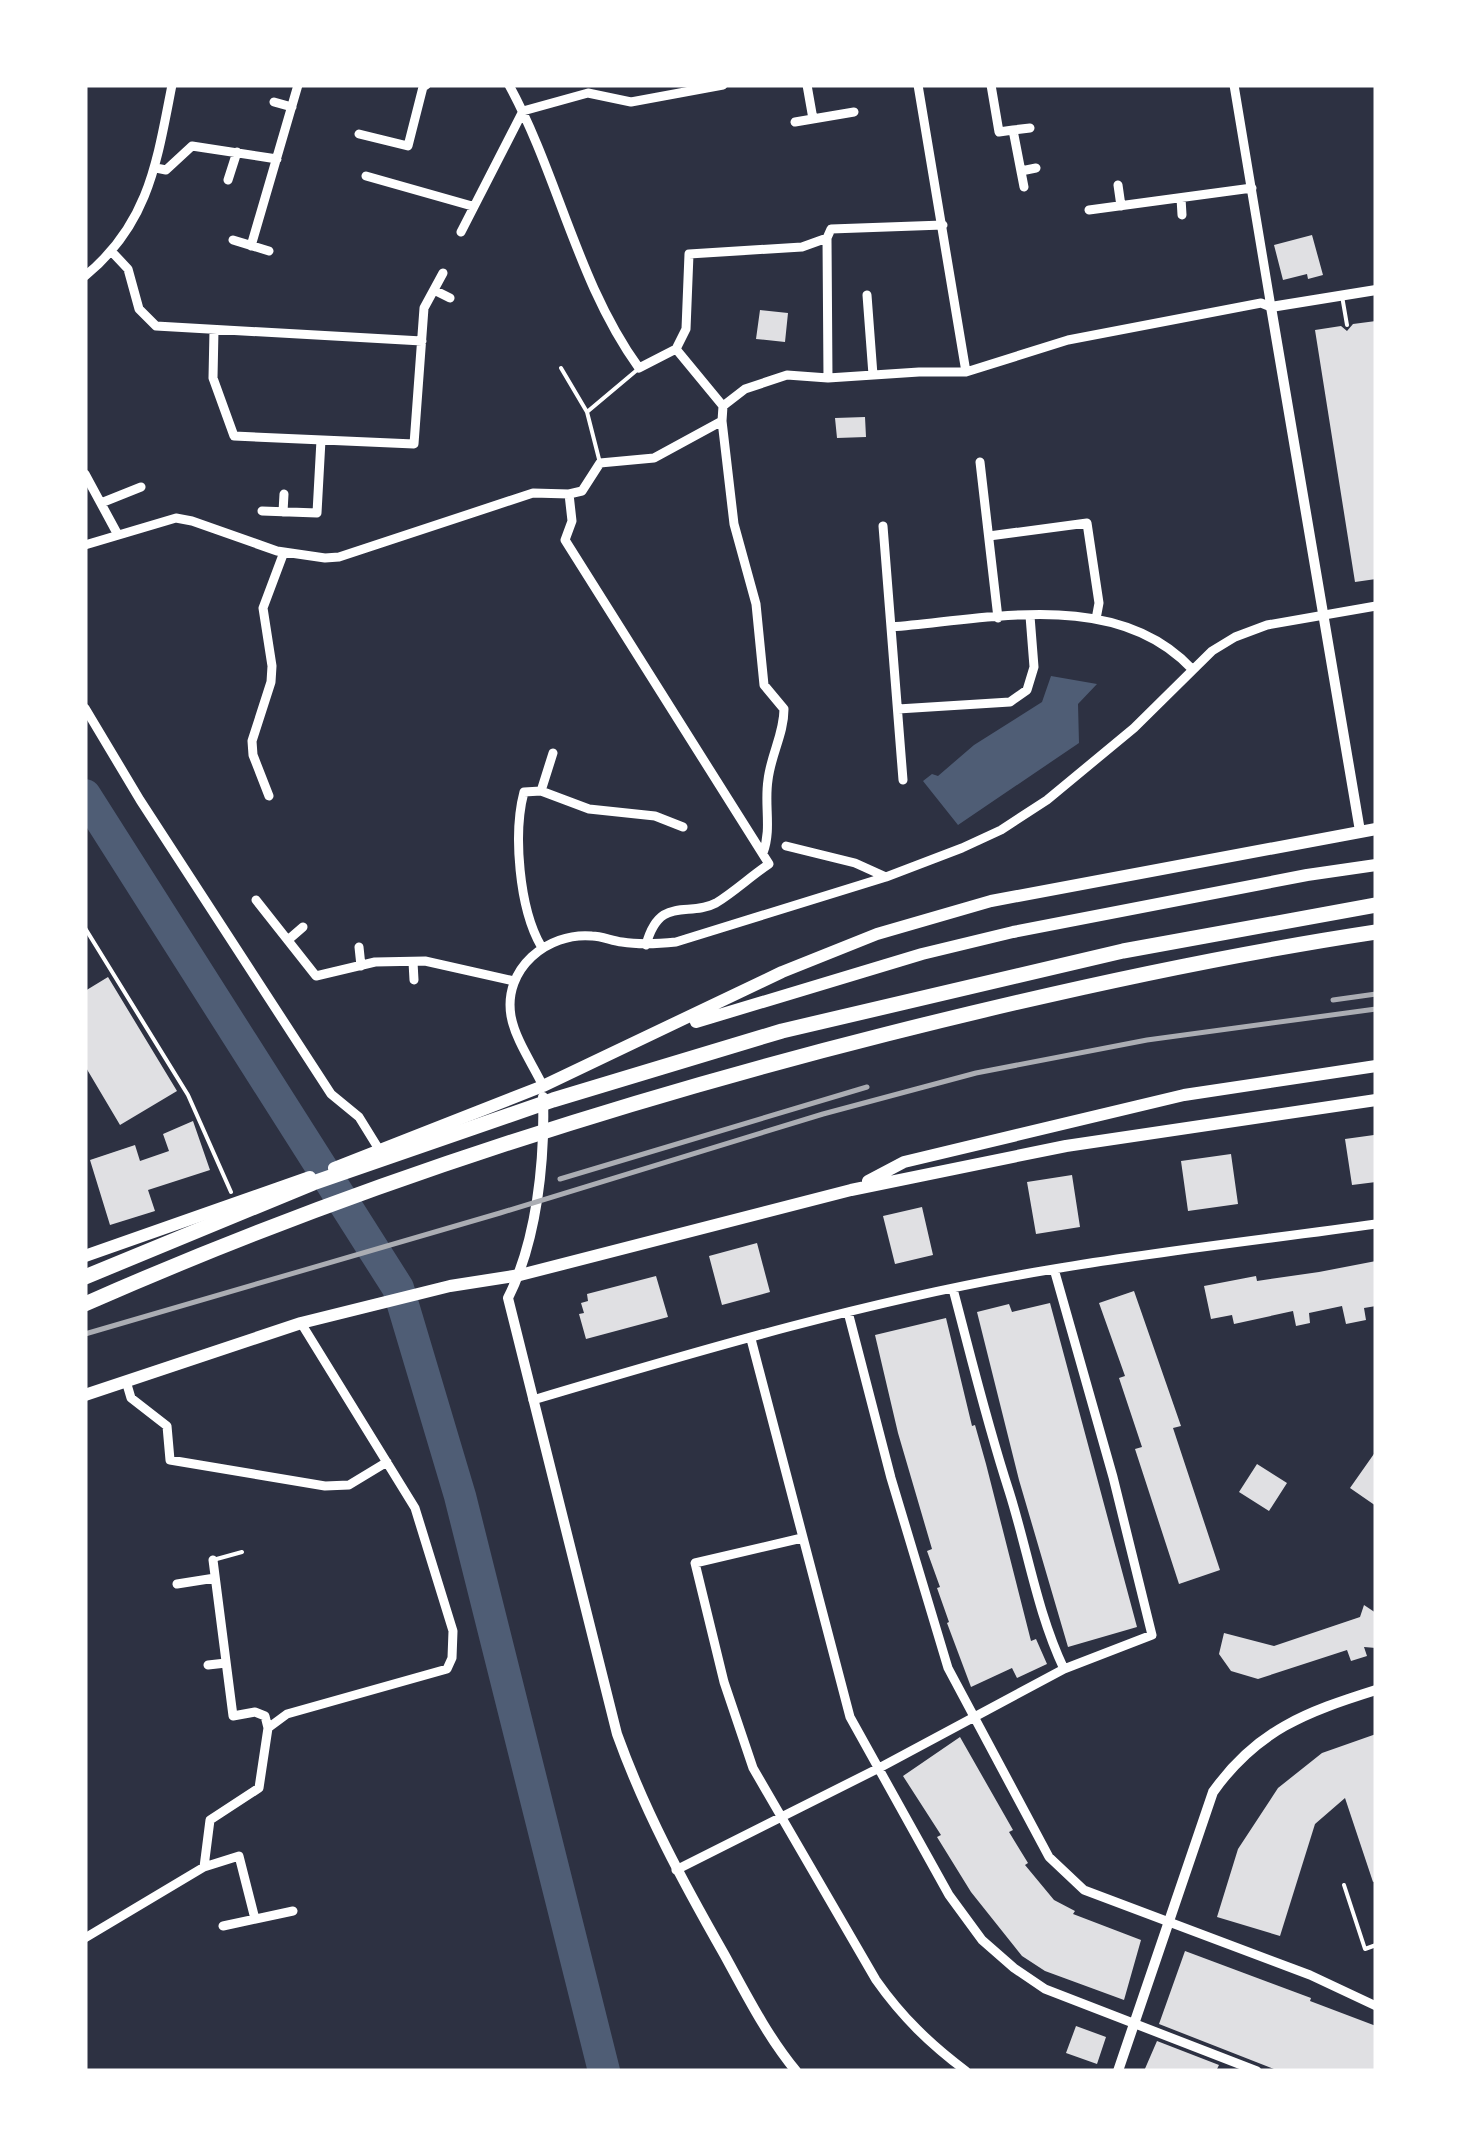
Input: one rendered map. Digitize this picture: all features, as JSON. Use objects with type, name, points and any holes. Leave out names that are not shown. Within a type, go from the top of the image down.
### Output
[{"type":"highway","points":[[85,1276],[313,1183],[553,1100],[782,1031],[1123,950],[1376,904]]},
{"type":"highway","points":[[85,1304],[300,1218],[558,1126],[783,1060],[1127,976],[1376,932]]},
{"type":"main road","points":[[85,1256],[380,1151],[543,1086],[782,972],[913,923],[991,902],[1376,829]]},
{"type":"main road","points":[[665,1031],[922,954],[1013,932],[1376,865]]},
{"type":"main road","points":[[851,1190],[904,1162],[1164,1099],[1376,1066]]},
{"type":"main road","points":[[85,1394],[300,1323],[439,1288],[520,1275],[851,1190],[1050,1149],[1376,1100]]},
{"type":"street","points":[[85,276],[112,252],[141,208],[156,168],[172,85]]},
{"type":"street","points":[[252,246],[298,85]]},
{"type":"street","points":[[359,134],[408,146],[426,85]]},
{"type":"street","points":[[509,85],[523,110],[585,274],[639,368],[676,349],[686,330],[689,254],[802,247],[827,238]]},
{"type":"street","points":[[461,232],[523,110],[593,90],[631,102],[722,85]]},
{"type":"street","points":[[807,85],[813,119]]},
{"type":"street","points":[[918,85],[966,372]]},
{"type":"street","points":[[991,85],[999,132],[1030,128]]},
{"type":"street","points":[[1234,85],[1360,831]]},
{"type":"street","points":[[274,102],[292,107]]},
{"type":"street","points":[[795,122],[854,112]]},
{"type":"street","points":[[1013,130],[1024,188]]},
{"type":"street","points":[[156,168],[166,170],[192,146],[276,159]]},
{"type":"street","points":[[228,180],[237,152]]},
{"type":"street","points":[[1021,171],[1036,168]]},
{"type":"street","points":[[366,176],[472,206]]},
{"type":"street","points":[[1118,185],[1121,206]]},
{"type":"street","points":[[1088,210],[1252,188]]},
{"type":"street","points":[[1180,198],[1182,215]]},
{"type":"street","points":[[828,378],[827,238],[831,230],[944,226]]},
{"type":"street","points":[[233,240],[269,251]]},
{"type":"street","points":[[112,252],[128,269],[139,309],[156,326],[422,341]]},
{"type":"street","points":[[214,330],[213,378],[234,436],[414,444],[424,308],[443,273]]},
{"type":"street","points":[[434,290],[450,298]]},
{"type":"street","points":[[722,406],[744,389],[787,375],[828,378],[966,372],[1068,340],[1261,304],[1271,308],[1376,290]]},
{"type":"street","points":[[867,295],[872,374]]},
{"type":"street","points":[[676,349],[722,406],[734,524],[756,604],[764,684],[784,708],[784,730],[767,782],[768,840],[763,853]]},
{"type":"street","points":[[85,544],[176,518],[284,552],[339,557],[533,493],[582,491],[600,464],[654,458],[722,421]]},
{"type":"street","points":[[262,510],[317,513],[321,440]]},
{"type":"street","points":[[980,462],[998,618]]},
{"type":"street","points":[[85,474],[118,535]]},
{"type":"street","points":[[101,503],[140,487]]},
{"type":"street","points":[[283,512],[284,494]]},
{"type":"street","points":[[569,494],[572,521],[565,540],[768,864],[712,905],[676,909],[659,919],[646,945]]},
{"type":"street","points":[[989,536],[1086,523],[1099,603],[1096,619]]},
{"type":"street","points":[[884,526],[904,780]]},
{"type":"street","points":[[270,796],[253,756],[252,741],[271,682],[263,608],[284,552]]},
{"type":"street","points":[[796,2071],[762,2024],[676,1870],[635,1785],[617,1734],[508,1298],[520,1275],[545,1152],[543,1086],[512,1020],[514,981],[541,946],[568,936],[646,945],[676,942],[886,878],[962,848],[1001,830],[1047,800],[1134,728],[1192,669],[1235,636],[1267,625],[1376,606]]},
{"type":"street","points":[[892,626],[1062,614],[1096,619],[1154,638],[1192,669]]},
{"type":"street","points":[[898,709],[1010,702],[1027,690],[1034,667],[1030,616]]},
{"type":"street","points":[[85,708],[331,1094],[359,1117],[380,1151]]},
{"type":"street","points":[[542,791],[553,752]]},
{"type":"street","points":[[541,946],[528,904],[517,818],[524,792],[542,791],[589,809],[655,816],[683,827]]},
{"type":"street","points":[[786,846],[855,863],[886,878]]},
{"type":"street","points":[[256,900],[316,976],[362,966],[413,962],[514,981]]},
{"type":"street","points":[[288,940],[303,927]]},
{"type":"street","points":[[358,947],[362,966]]},
{"type":"street","points":[[413,962],[414,980]]},
{"type":"street","points":[[533,1400],[848,1312],[954,1288],[1054,1269],[1376,1224]]},
{"type":"street","points":[[676,1870],[1064,1669],[1152,1635],[1054,1269]]},
{"type":"street","points":[[954,1288],[997,1461],[1046,1630],[1064,1669]]},
{"type":"street","points":[[848,1312],[891,1478],[948,1668],[1050,1857],[1084,1890],[1310,1976],[1376,2006]]},
{"type":"street","points":[[268,1728],[287,1714],[447,1669],[452,1658],[454,1631],[416,1508],[300,1323]]},
{"type":"street","points":[[751,1340],[850,1717],[950,1895],[982,1940],[1045,1988],[1257,2071]]},
{"type":"street","points":[[126,1381],[131,1398],[167,1426],[170,1460],[325,1486],[349,1485],[387,1462]]},
{"type":"street","points":[[802,1538],[695,1562],[724,1682],[752,1768],[898,2010],[925,2040],[966,2071]]},
{"type":"street","points":[[204,1867],[210,1820],[258,1788],[268,1728],[265,1716],[254,1712],[233,1716],[212,1560]]},
{"type":"street","points":[[177,1584],[215,1578]]},
{"type":"street","points":[[208,1666],[226,1663]]},
{"type":"street","points":[[1118,2071],[1213,1792],[1230,1768],[1279,1726],[1329,1704],[1376,1690]]},
{"type":"street","points":[[85,1938],[204,1867],[239,1856],[256,1919]]},
{"type":"street","points":[[224,1926],[293,1911]]},
{"type":"lane","points":[[1342,296],[1348,325]]},
{"type":"lane","points":[[560,368],[587,412],[600,464]]},
{"type":"lane","points":[[587,412],[639,368]]},
{"type":"lane","points":[[85,928],[188,1096],[231,1192]]},
{"type":"lane","points":[[212,1560],[242,1552]]},
{"type":"lane","points":[[1344,1885],[1365,1949],[1376,1946]]},
{"type":"water","points":[[1051,676],[1097,684],[1078,704],[1079,743],[958,825],[923,781],[932,774],[938,776],[974,745],[1042,702]]},
{"type":"building","points":[[1312,235],[1323,275],[1283,280],[1274,245]]},
{"type":"building","points":[[760,310],[788,313],[785,342],[756,339]]},
{"type":"building","points":[[1376,321],[1376,579],[1355,582],[1315,330],[1341,326],[1347,331],[1353,324]]},
{"type":"building","points":[[865,417],[866,437],[837,438],[835,418]]},
{"type":"building","points":[[108,977],[177,1091],[120,1125],[85,1066],[85,991]]},
{"type":"building","points":[[193,1121],[210,1170],[148,1190],[155,1211],[110,1225],[90,1160],[135,1145],[140,1161],[169,1151],[163,1134]]},
{"type":"building","points":[[1374,1135],[1376,1182],[1352,1185],[1345,1139]]},
{"type":"building","points":[[1231,1154],[1238,1204],[1188,1211],[1181,1161]]},
{"type":"building","points":[[1072,1175],[1080,1227],[1036,1234],[1027,1182]]},
{"type":"building","points":[[922,1207],[933,1255],[895,1264],[883,1216]]},
{"type":"building","points":[[757,1243],[770,1292],[722,1305],[709,1256]]},
{"type":"building","points":[[1376,1261],[1376,1306],[1364,1308],[1366,1320],[1346,1324],[1342,1306],[1309,1313],[1310,1323],[1296,1326],[1293,1311],[1234,1324],[1232,1315],[1211,1319],[1204,1286]]},
{"type":"building","points":[[656,1276],[668,1317],[586,1339],[579,1314],[584,1313],[581,1303],[588,1301],[587,1294]]},
{"type":"building","points":[[1134,1291],[1181,1426],[1173,1428],[1220,1570],[1179,1584],[1135,1449],[1142,1447],[1119,1378],[1125,1376],[1099,1303]]},
{"type":"building","points":[[1050,1303],[1137,1627],[1068,1647],[1019,1480],[977,1312],[1009,1304],[1012,1312]]},
{"type":"building","points":[[946,1318],[1031,1641],[1036,1639],[1047,1664],[1017,1678],[1012,1668],[971,1687],[937,1588],[940,1587],[927,1551],[932,1549],[875,1335]]},
{"type":"building","points":[[1376,1451],[1376,1506],[1350,1488]]},
{"type":"building","points":[[1257,1464],[1287,1483],[1269,1511],[1239,1492]]},
{"type":"building","points":[[1364,1605],[1376,1613],[1376,1648],[1364,1647],[1367,1656],[1351,1661],[1347,1650],[1258,1679],[1231,1671],[1219,1654],[1224,1633],[1274,1646],[1360,1617]]},
{"type":"building","points":[[1376,1734],[1376,1881],[1373,1882],[1345,1798],[1315,1824],[1280,1936],[1217,1917],[1238,1849],[1278,1788],[1322,1753]]},
{"type":"building","points":[[960,1737],[1013,1830],[1009,1832],[1028,1863],[1025,1865],[1054,1900],[1075,1911],[1073,1914],[1141,1940],[1124,2000],[1045,1971],[1022,1956],[971,1892],[903,1776]]},
{"type":"building","points":[[1185,1951],[1376,2026],[1376,2071],[1279,2071],[1159,2024]]},
{"type":"building","points":[[1076,2026],[1106,2037],[1097,2064],[1066,2053]]},
{"type":"building","points":[[1157,2041],[1219,2065],[1216,2071],[1144,2071]]},
{"type":"waterway","points":[[85,795],[398,1288],[460,1496],[604,2071]]},
{"type":"railway","points":[[1333,1000],[1376,994]]},
{"type":"railway","points":[[85,1334],[823,1114],[976,1073],[1147,1040],[1376,1009]]},
{"type":"railway","points":[[560,1179],[867,1087]]}]
